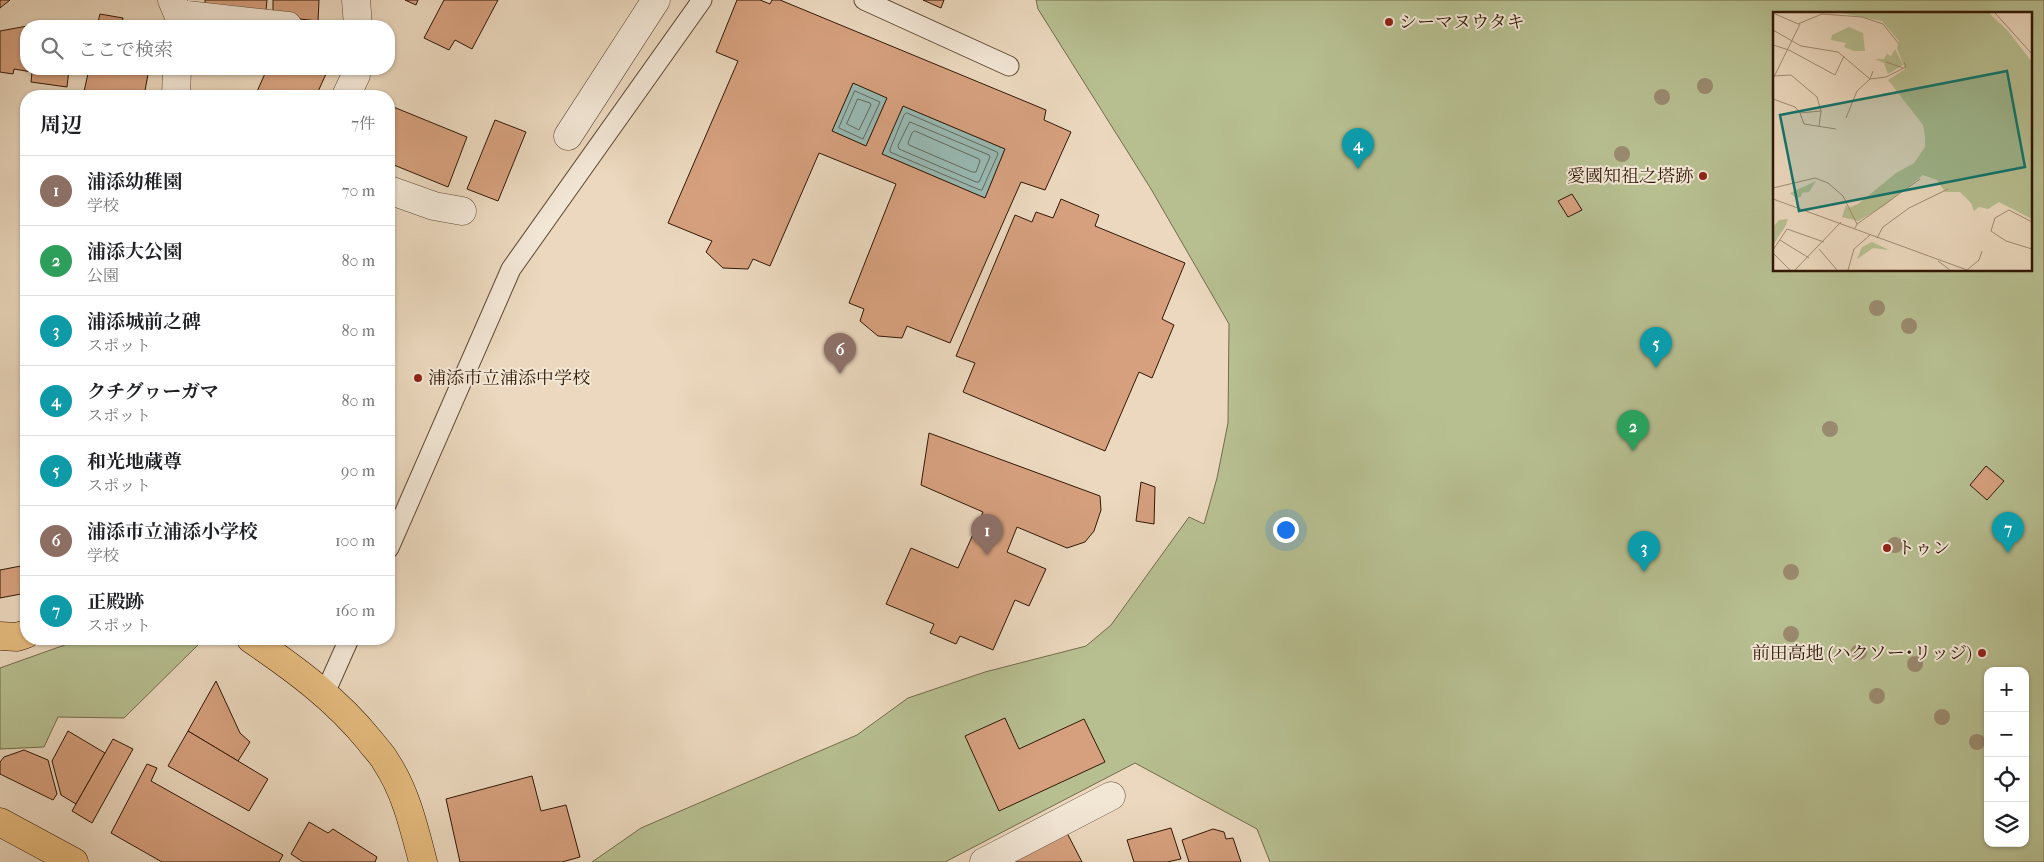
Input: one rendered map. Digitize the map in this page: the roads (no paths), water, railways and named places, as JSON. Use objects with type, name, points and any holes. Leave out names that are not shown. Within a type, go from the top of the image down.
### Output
[{"type":"main road","points":[[0,636],[20,636]]},
{"type":"main road","points":[[260,645],[298,670],[325,693],[355,723],[387,762],[408,808],[423,862]]},
{"type":"main road","points":[[0,822],[74,862]]},
{"type":"street","points":[[356,0],[358,20]]},
{"type":"street","points":[[568,136],[656,0]]},
{"type":"street","points":[[176,14],[232,20]]},
{"type":"street","points":[[176,90],[177,75]]},
{"type":"street","points":[[349,90],[356,75]]},
{"type":"street","points":[[395,192],[434,206],[462,211]]},
{"type":"street","points":[[984,862],[1111,796]]},
{"type":"lane","points":[[395,534],[511,268],[702,0]]},
{"type":"lane","points":[[864,0],[1009,66]]},
{"type":"lane","points":[[325,693],[346,645]]},
{"type":"water","points":[[853,83],[887,98],[866,146],[832,131]]},
{"type":"water","points":[[903,106],[1005,149],[985,198],[882,154]]},
{"type":"place","name":"シーマヌウタキ","points":[[1389,22]]},
{"type":"place","name":"クチグヮーガマ","points":[[1358,169]]},
{"type":"place","name":"愛國知祖之塔跡","points":[[1703,176]]},
{"type":"place","name":"和光地蔵尊","points":[[1656,368]]},
{"type":"place","name":"浦添市立浦添小学校","points":[[840,374]]},
{"type":"place","name":"浦添市立浦添中学校","points":[[418,378]]},
{"type":"place","name":"浦添大公園","points":[[1633,451]]},
{"type":"place","name":"トゥン","points":[[1887,548]]},
{"type":"place","name":"正殿跡","points":[[2008,553]]},
{"type":"place","name":"浦添幼稚園","points":[[987,555]]},
{"type":"place","name":"浦添城前之碑","points":[[1644,572]]},
{"type":"place","name":"前田高地 (ハクソー･リッジ)","points":[[1982,653]]}]
